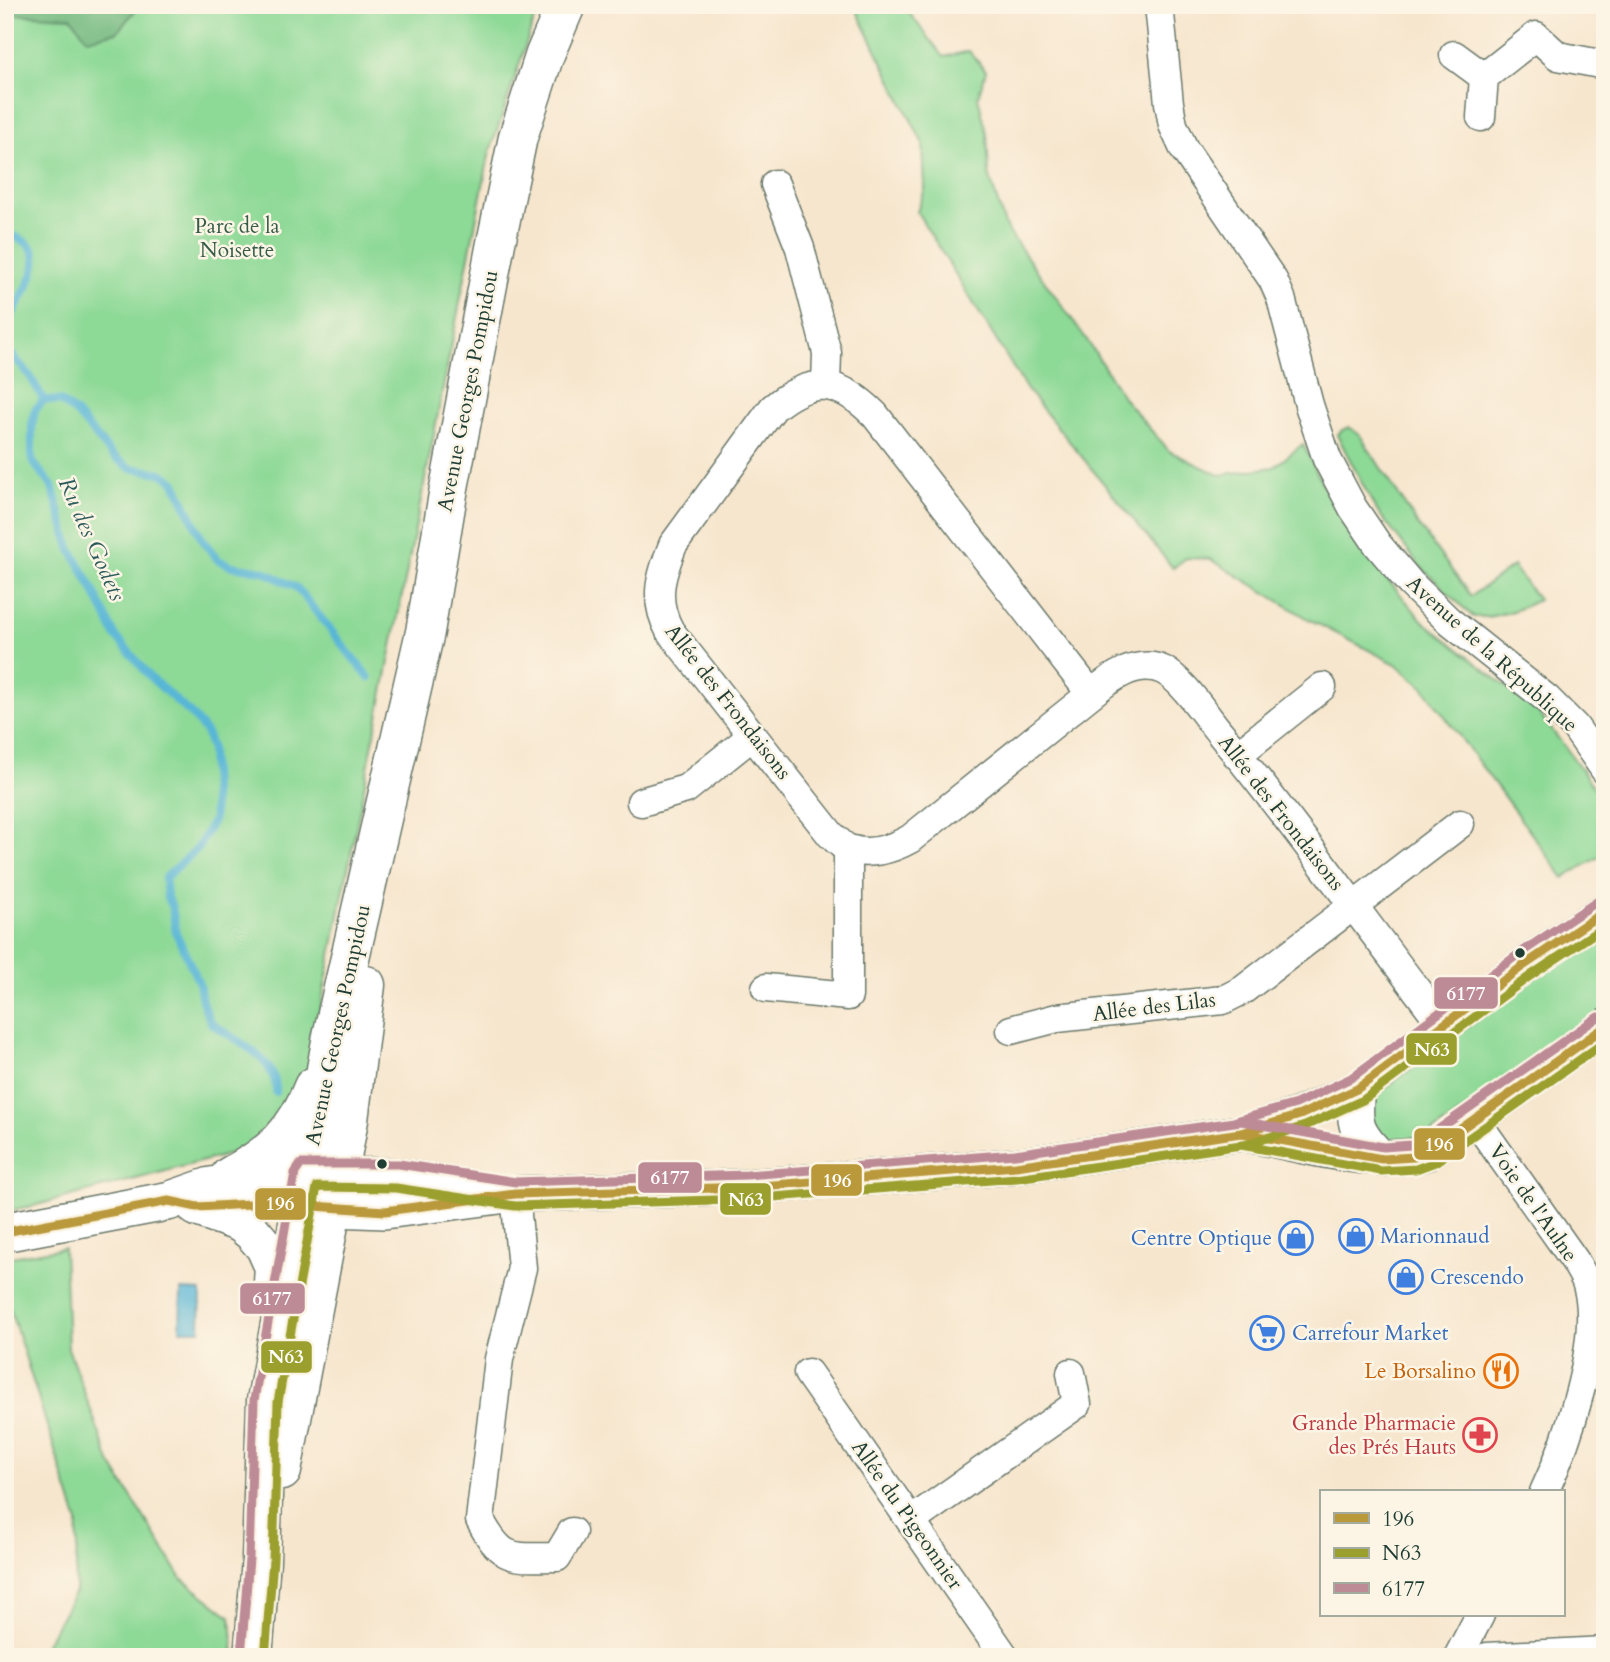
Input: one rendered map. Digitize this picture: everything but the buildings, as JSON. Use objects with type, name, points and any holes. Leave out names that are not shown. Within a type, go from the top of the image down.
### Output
[{"type":"main road","name":"Avenue Georges Pompidou","points":[[261,1560],[285,1458],[320,1191],[332,1036],[425,632],[483,311],[518,137],[545,54],[566,5]]},
{"type":"main road","name":"Avenue Georges Pompidou","points":[[253,1657],[261,1560],[266,1401],[320,1191],[349,1120],[391,782]]},
{"type":"main road","points":[[191,1198],[252,1164],[272,1150],[290,1131],[304,1110],[332,1036]]},
{"type":"main road","points":[[5,1232],[191,1198],[270,1203],[320,1191]]},
{"type":"main road","points":[[191,1198],[241,1223],[265,1247],[274,1267],[266,1401]]},
{"type":"street","name":"Avenue de la République","points":[[1159,5],[1168,103],[1173,125],[1184,149],[1273,280],[1281,298],[1309,405],[1327,459],[1353,508],[1378,545],[1411,584],[1448,621],[1547,699],[1575,727],[1605,770]]},
{"type":"street","points":[[1481,117],[1485,77],[1536,36],[1558,56],[1605,65]]},
{"type":"street","points":[[1454,55],[1485,77]]},
{"type":"street","points":[[775,184],[800,248],[827,354],[826,385],[844,389],[875,415],[1091,694]]},
{"type":"street","name":"Allée des Frondaisons","points":[[826,385],[788,396],[774,408],[673,545],[660,585],[659,604],[670,631],[831,835],[848,849],[892,849],[910,839],[1091,694],[1123,673],[1140,667],[1162,669],[1177,681],[1237,755],[1443,1025]]},
{"type":"street","points":[[1237,755],[1322,687]]},
{"type":"street","points":[[641,802],[686,789],[752,736]]},
{"type":"street","name":"Allée des Lilas","points":[[1011,1030],[1057,1018],[1223,1000],[1243,990],[1460,824]]},
{"type":"street","points":[[766,988],[848,996],[848,849]]},
{"type":"street","points":[[320,1191],[397,1177],[514,1194],[748,1187],[1016,1166],[1241,1133],[1300,1115],[1357,1088],[1605,911]]},
{"type":"street","points":[[1241,1133],[1381,1159],[1414,1157],[1428,1152],[1605,1027]]},
{"type":"street","points":[[1357,1088],[1354,1119],[1366,1144],[1381,1159]]},
{"type":"street","name":"Voie de l'Aulne","points":[[1474,1118],[1575,1262],[1587,1282],[1590,1294],[1585,1370],[1565,1447],[1545,1490]]},
{"type":"street","points":[[514,1194],[522,1268],[499,1359],[480,1520],[492,1542],[512,1557],[557,1557],[572,1532]]},
{"type":"street","points":[[911,1521],[1077,1404],[1071,1373]]},
{"type":"street","name":"Allée du Pigeonnier","points":[[808,1374],[1005,1657]]},
{"type":"street","points":[[1458,1657],[1479,1616]]},
{"type":"street","points":[[1488,1657],[1605,1651]]},
{"type":"green space","name":"Parc de la Noisette","points":[[5,5],[539,5],[489,155],[302,1102],[253,1148],[5,1211]]},
{"type":"green space","points":[[5,5],[140,5],[117,32],[87,39],[71,17],[11,14],[5,19]]},
{"type":"green space","points":[[854,5],[903,5],[944,57],[969,51],[986,71],[978,97],[987,134],[989,175],[1006,228],[1087,340],[1125,400],[1169,451],[1219,475],[1274,467],[1303,444],[1326,491],[1364,552],[1423,621],[1537,711],[1569,752],[1605,803],[1605,853],[1564,878],[1424,688],[1396,664],[1310,620],[1210,559],[1186,558],[1173,568],[1027,390],[917,212],[925,189],[923,144]]},
{"type":"green space","points":[[1349,427],[1359,434],[1416,522],[1471,596],[1513,566],[1538,600],[1506,613],[1473,617],[1419,565],[1375,508],[1337,435]]},
{"type":"green space","points":[[1605,922],[1605,1015],[1409,1148],[1388,1143],[1371,1120],[1371,1099]]},
{"type":"green space","points":[[64,1248],[68,1348],[110,1462],[182,1579],[231,1617],[234,1657],[9,1657],[43,1649],[75,1592],[78,1523],[5,1293],[5,1258]]},
{"type":"water","points":[[181,1290],[201,1291],[200,1330],[180,1330]]},
{"type":"waterway","name":"Ru des Godets","points":[[5,234],[23,241],[33,250],[35,262],[26,290],[5,331]]},
{"type":"waterway","name":"Ru des Godets","points":[[5,346],[30,376],[44,400],[35,410],[32,461],[52,486],[70,548],[115,635],[151,678],[191,714],[206,732],[211,747],[214,818],[198,848],[165,878],[167,898],[172,907],[176,933],[199,983],[202,1001],[211,1023],[262,1060],[270,1069],[276,1092]]},
{"type":"waterway","points":[[44,400],[60,401],[76,413],[113,456],[130,468],[161,473],[174,481],[202,539],[218,560],[232,566],[263,571],[297,588],[369,678]]},
{"type":"transit line","name":"6177","points":[[1236,1121],[1296,1104],[1351,1078],[1516,956],[1598,901]]},
{"type":"transit line","name":"196","points":[[5,1232],[169,1201],[197,1207],[270,1203],[385,1211],[515,1194],[748,1187],[1016,1166],[1241,1133],[1300,1115],[1357,1089],[1523,966],[1605,911]]},
{"type":"transit line","name":"N63","points":[[1244,1145],[1305,1126],[1363,1100],[1530,976],[1605,926]]},
{"type":"transit line","name":"6177","points":[[241,1656],[249,1559],[254,1400],[295,1173],[301,1164],[399,1164],[516,1182],[747,1175],[1015,1154],[1241,1121],[1383,1147],[1412,1145],[1422,1141],[1598,1017]]},
{"type":"transit line","name":"196","points":[[1242,1133],[1382,1159],[1414,1157],[1428,1152],[1605,1027]]},
{"type":"transit line","name":"N63","points":[[265,1657],[273,1560],[278,1402],[317,1187],[396,1188],[515,1206],[749,1199],[1017,1178],[1241,1145],[1381,1171],[1416,1169],[1435,1162],[1605,1042]]},
{"type":"place","name":"Marionnaud","points":[[1356,1236]]},
{"type":"place","name":"Centre Optique","points":[[1296,1238]]},
{"type":"place","name":"Crescendo","points":[[1406,1277]]},
{"type":"place","name":"Carrefour Market","points":[[1267,1333]]},
{"type":"place","name":"Le Borsalino","points":[[1501,1371]]},
{"type":"place","name":"Grande Pharmacie des Prés Hauts","points":[[1480,1435]]}]
